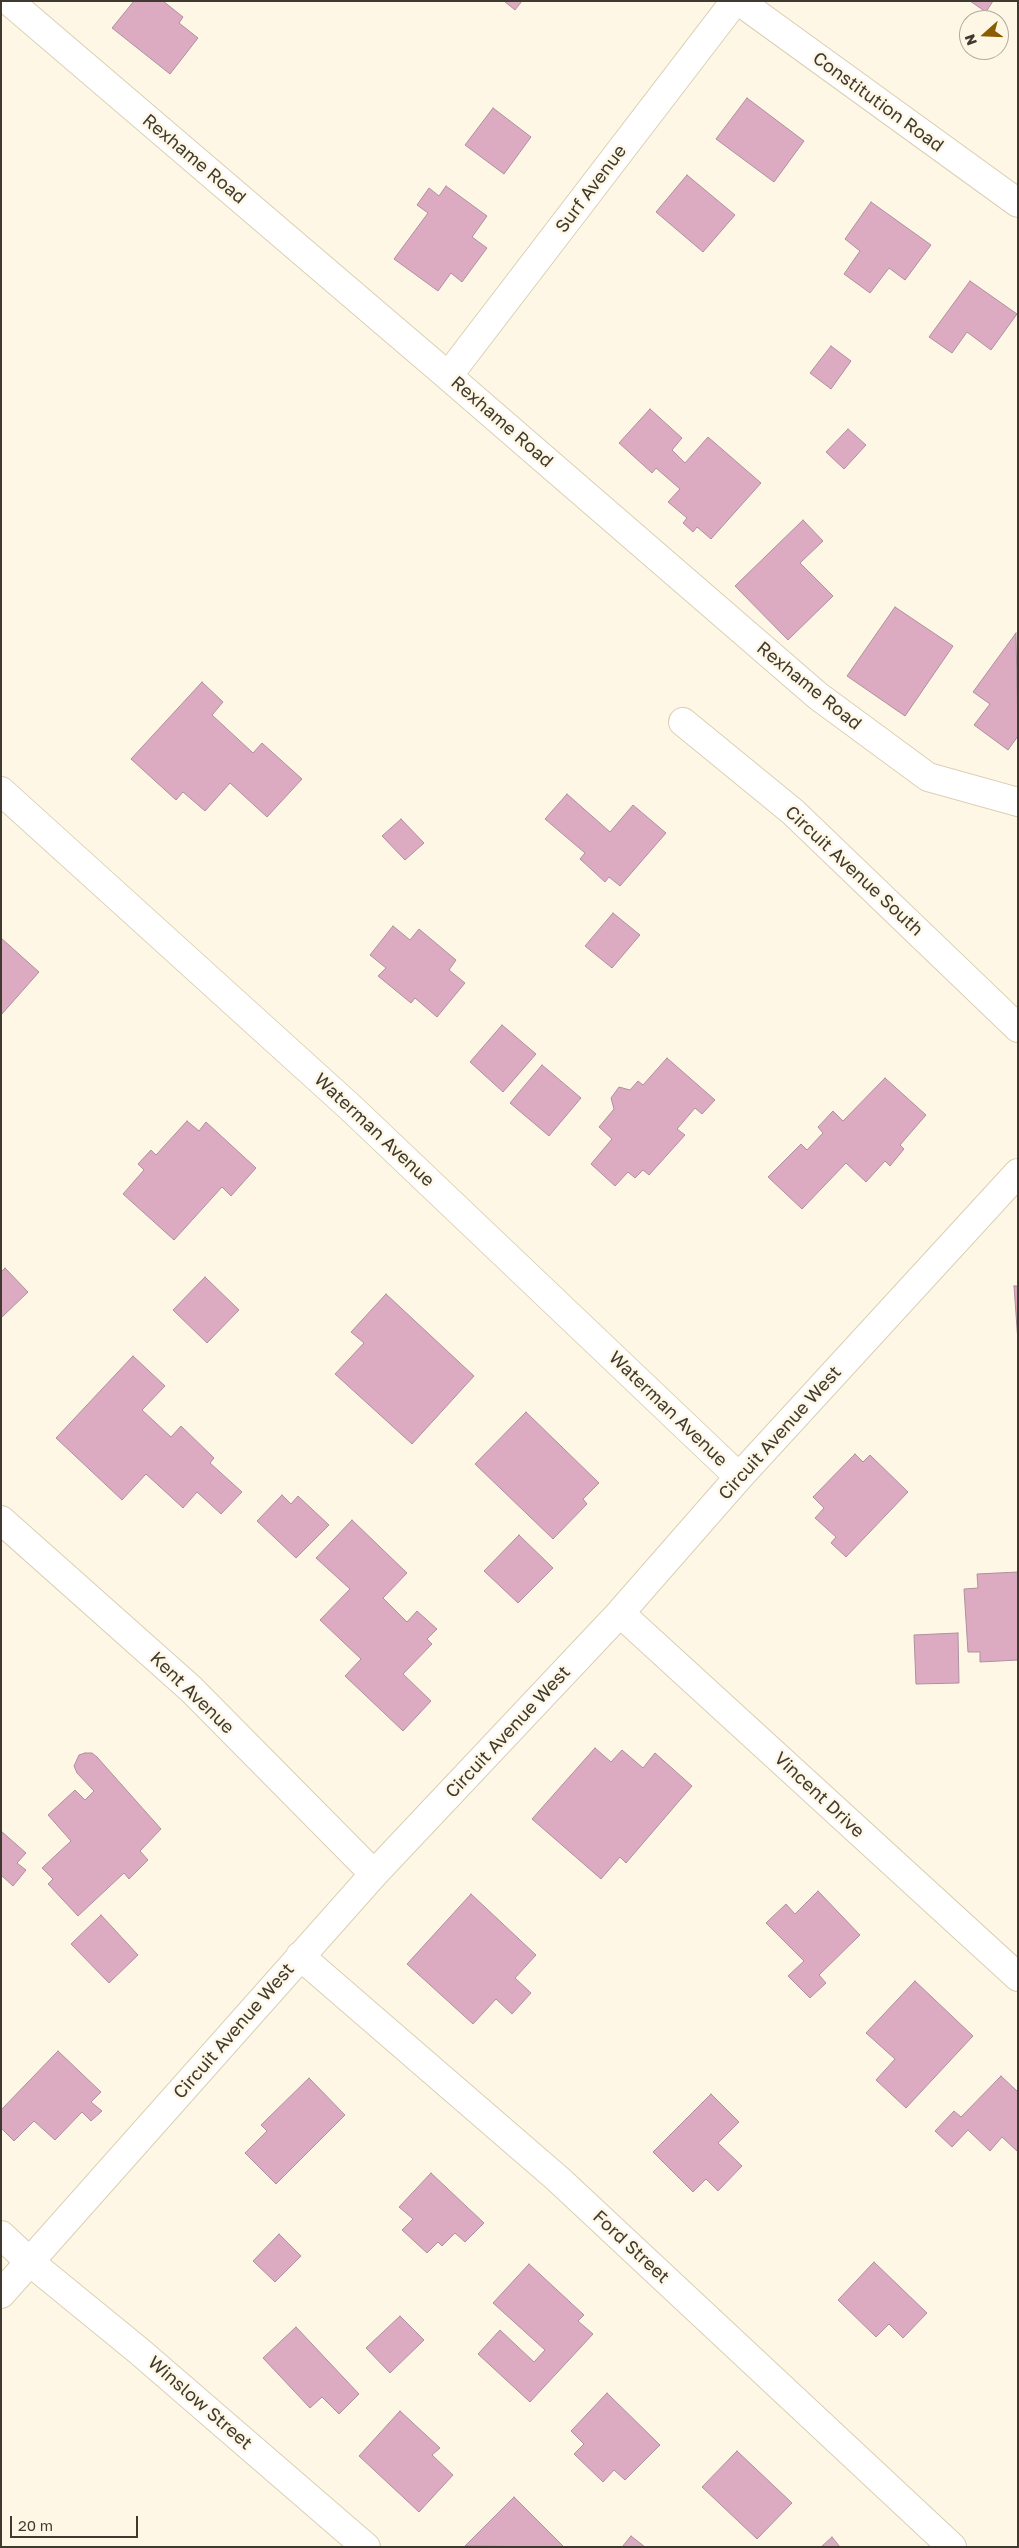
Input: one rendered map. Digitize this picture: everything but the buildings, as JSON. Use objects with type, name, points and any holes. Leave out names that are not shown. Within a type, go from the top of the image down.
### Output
[{"type":"street","name":"Rexhame Road","points":[[9,1],[448,376],[818,696],[928,777],[1018,802]]},
{"type":"street","name":"Surf Avenue","points":[[448,376],[735,1]]},
{"type":"street","name":"Constitution Road","points":[[739,1],[1018,203]]},
{"type":"street","name":"Circuit Avenue South","points":[[683,722],[793,812],[1018,1028]]},
{"type":"street","name":"Waterman Avenue","points":[[1,791],[344,1101],[739,1477]]},
{"type":"street","name":"Circuit Avenue West","points":[[1,2294],[374,1874],[620,1613],[739,1477],[1018,1173]]},
{"type":"street","name":"Kent Avenue","points":[[1,1520],[191,1690],[374,1874]]},
{"type":"street","name":"Vincent Drive","points":[[620,1613],[1018,1977]]},
{"type":"street","name":"Ford Street","points":[[300,1956],[558,2179],[952,2547]]},
{"type":"street","name":"Winslow Street","points":[[1,2234],[30,2262],[139,2351],[366,2547]]}]
